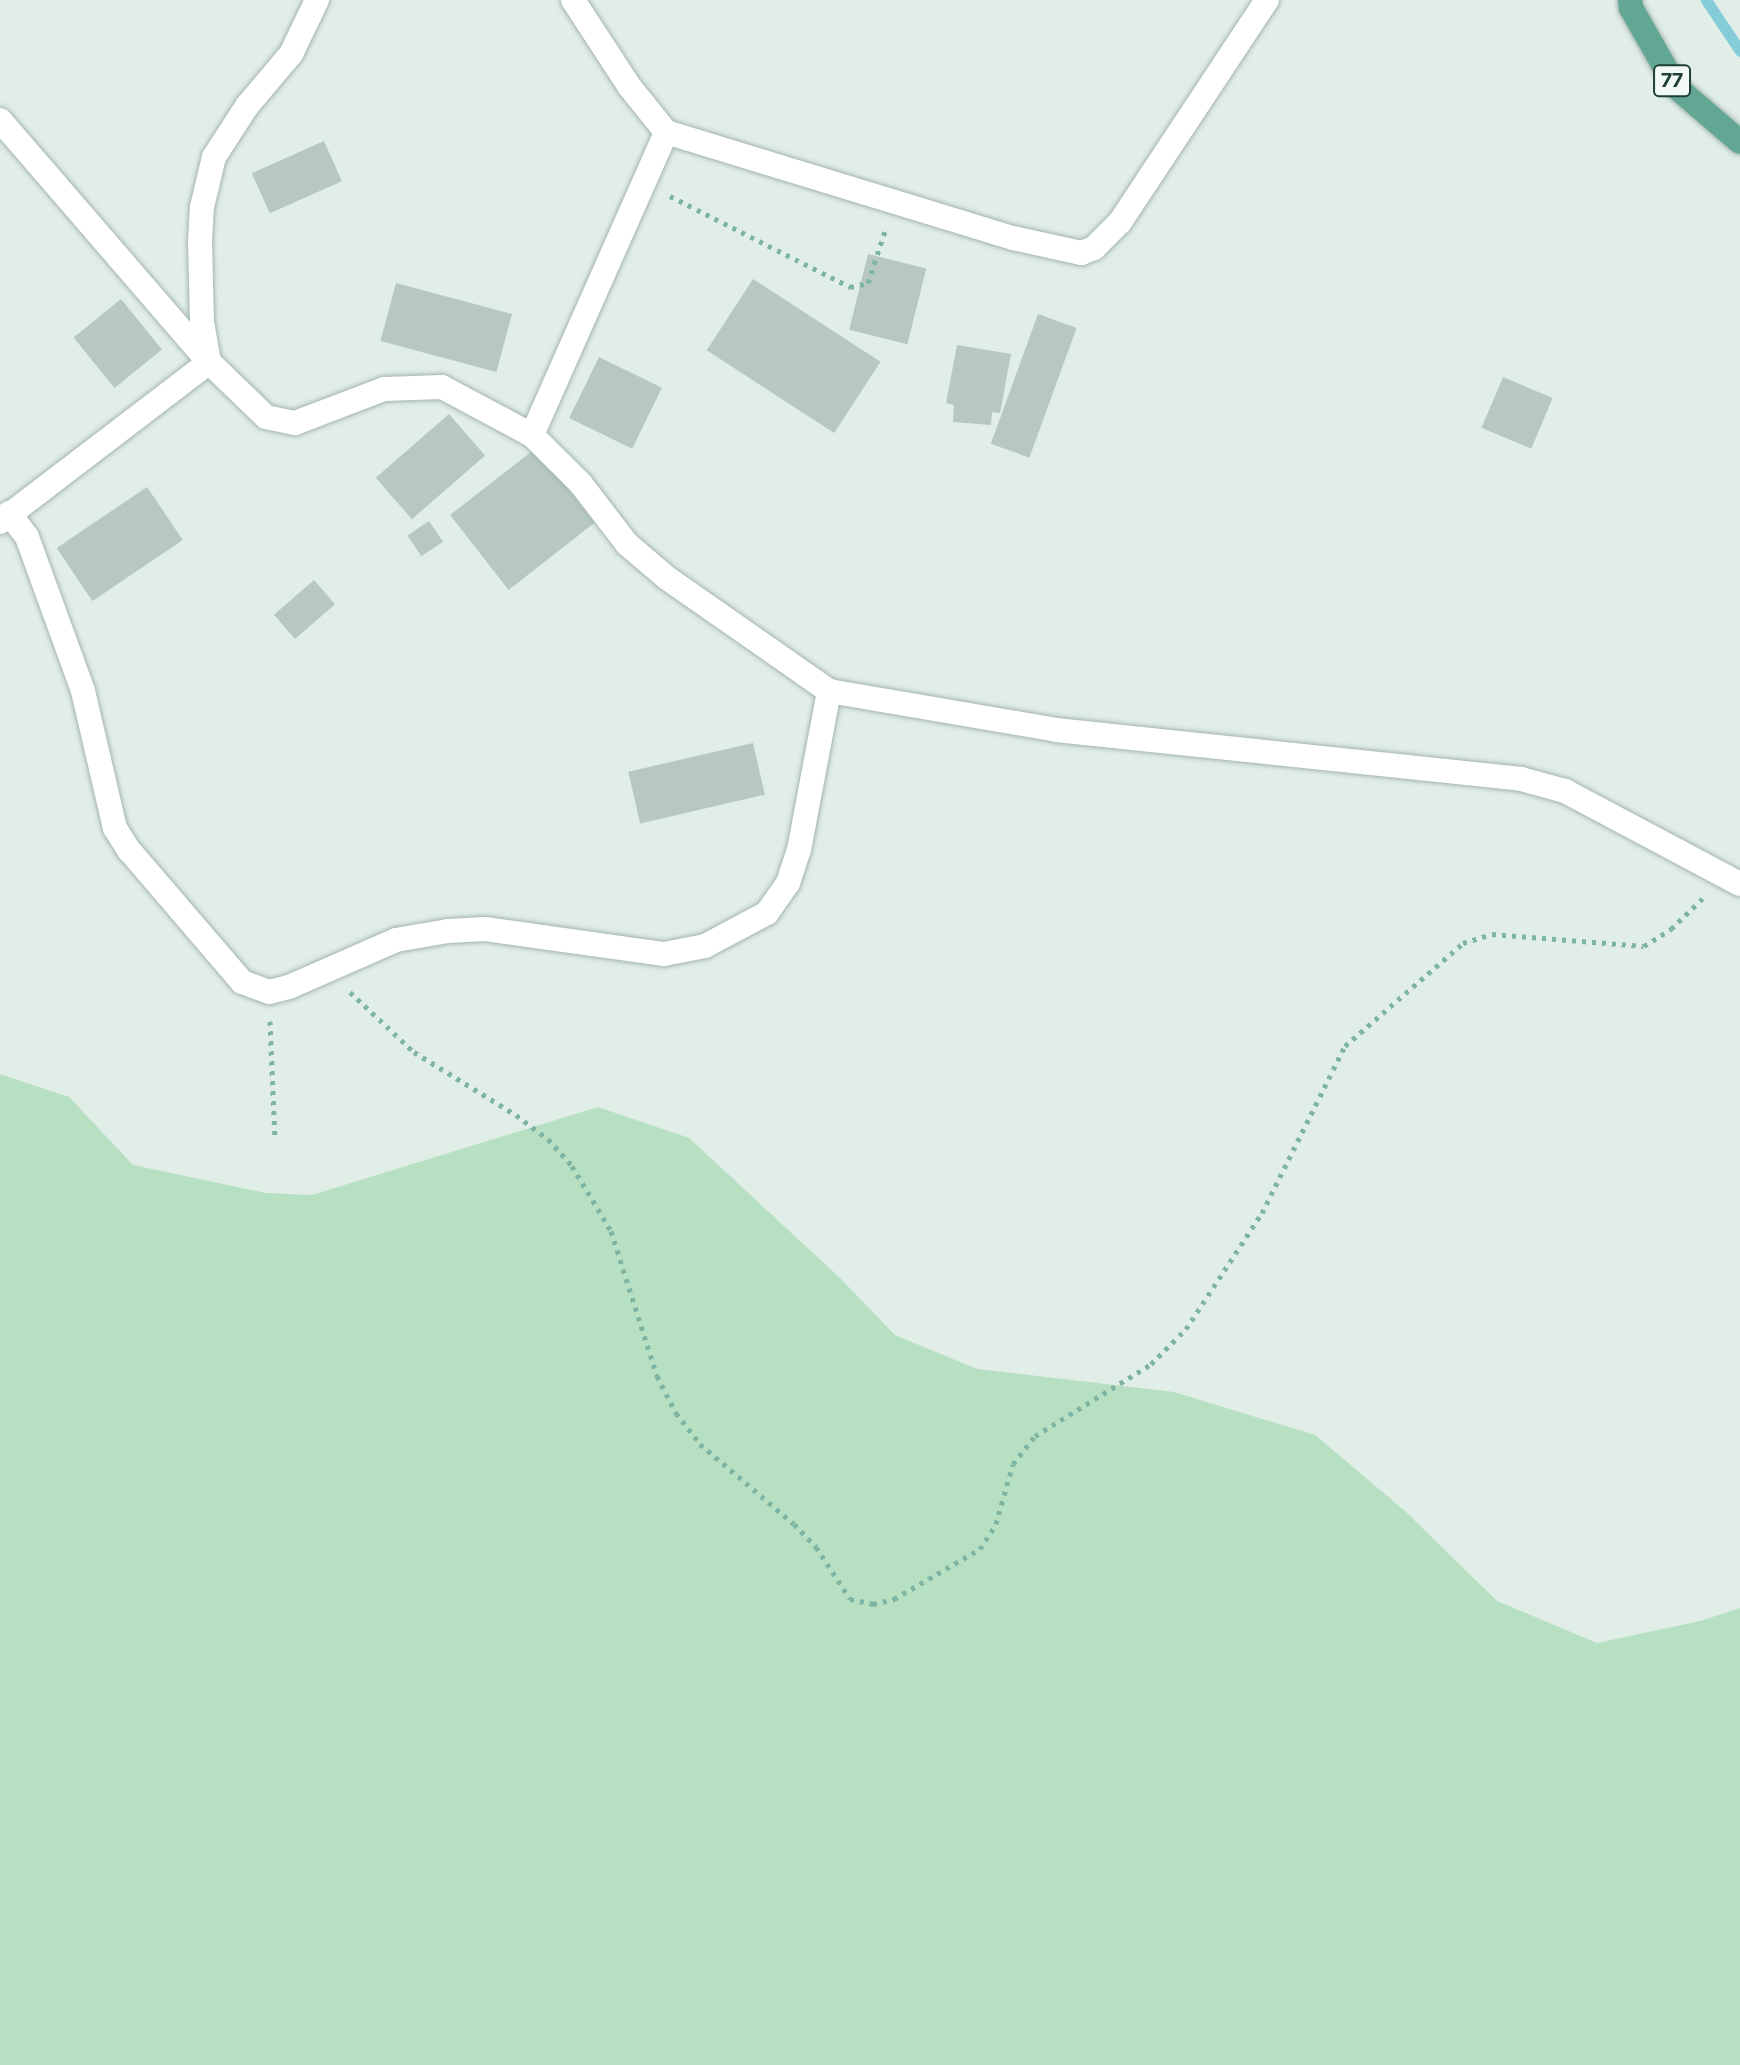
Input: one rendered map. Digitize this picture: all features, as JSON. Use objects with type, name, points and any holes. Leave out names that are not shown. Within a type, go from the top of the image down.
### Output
[{"type":"main road","name":"77","points":[[1630,0],[1631,8],[1676,87],[1740,142]]},
{"type":"street","points":[[209,362],[202,322],[200,242],[202,207],[214,157],[247,106],[291,54],[317,0]]},
{"type":"street","points":[[573,0],[629,86],[666,132],[1013,238],[1081,253],[1094,248],[1120,222],[1267,0]]},
{"type":"street","points":[[0,120],[209,362],[266,417],[295,423],[384,389],[442,387],[532,435],[581,484],[627,544],[667,578],[829,691],[1056,730],[1521,779],[1565,791],[1732,881]]},
{"type":"street","points":[[532,435],[666,132]]},
{"type":"street","points":[[209,362],[5,518],[27,537],[83,691],[115,828],[129,850],[242,982],[269,992],[396,940],[448,931],[485,929],[664,954],[705,946],[767,913],[788,883],[799,850],[829,691]]},
{"type":"path","points":[[644,182],[850,287],[868,283],[894,200]]},
{"type":"path","points":[[319,973],[347,990],[414,1052],[548,1139],[572,1166],[611,1231],[657,1376],[676,1413],[700,1444],[809,1539],[850,1599],[873,1604],[894,1599],[980,1549],[996,1524],[1013,1464],[1035,1436],[1151,1364],[1186,1329],[1262,1213],[1345,1046],[1463,943],[1492,934],[1644,946],[1732,881]]},
{"type":"path","points":[[269,992],[275,1138]]},
{"type":"green space","points":[[0,1074],[69,1097],[133,1165],[266,1193],[312,1195],[598,1107],[689,1138],[839,1277],[895,1335],[977,1369],[1174,1392],[1315,1435],[1405,1511],[1497,1601],[1597,1643],[1700,1621],[1740,1608],[1740,2065],[0,2065]]},
{"type":"building","points":[[324,141],[342,181],[270,213],[252,173]]},
{"type":"building","points":[[868,254],[926,269],[907,344],[849,330]]},
{"type":"building","points":[[753,279],[880,362],[834,433],[707,350]]},
{"type":"building","points":[[396,283],[512,314],[496,372],[380,341]]},
{"type":"building","points":[[121,299],[162,350],[114,388],[74,337]]},
{"type":"building","points":[[1038,314],[1077,328],[1029,458],[991,444]]},
{"type":"building","points":[[957,345],[1011,354],[1000,413],[992,412],[991,425],[953,422],[954,405],[946,403]]},
{"type":"building","points":[[599,357],[662,388],[632,449],[569,418]]},
{"type":"building","points":[[1503,377],[1553,398],[1531,449],[1482,428]]},
{"type":"building","points":[[449,414],[485,456],[412,519],[376,478]]},
{"type":"building","points":[[536,448],[594,523],[509,590],[450,515]]},
{"type":"building","points":[[147,487],[183,540],[92,601],[57,548]]},
{"type":"building","points":[[429,521],[443,542],[421,556],[407,536]]},
{"type":"building","points":[[314,580],[335,604],[295,639],[274,615]]},
{"type":"building","points":[[753,743],[765,795],[640,823],[628,772]]},
{"type":"waterway","points":[[1706,0],[1740,51]]}]
